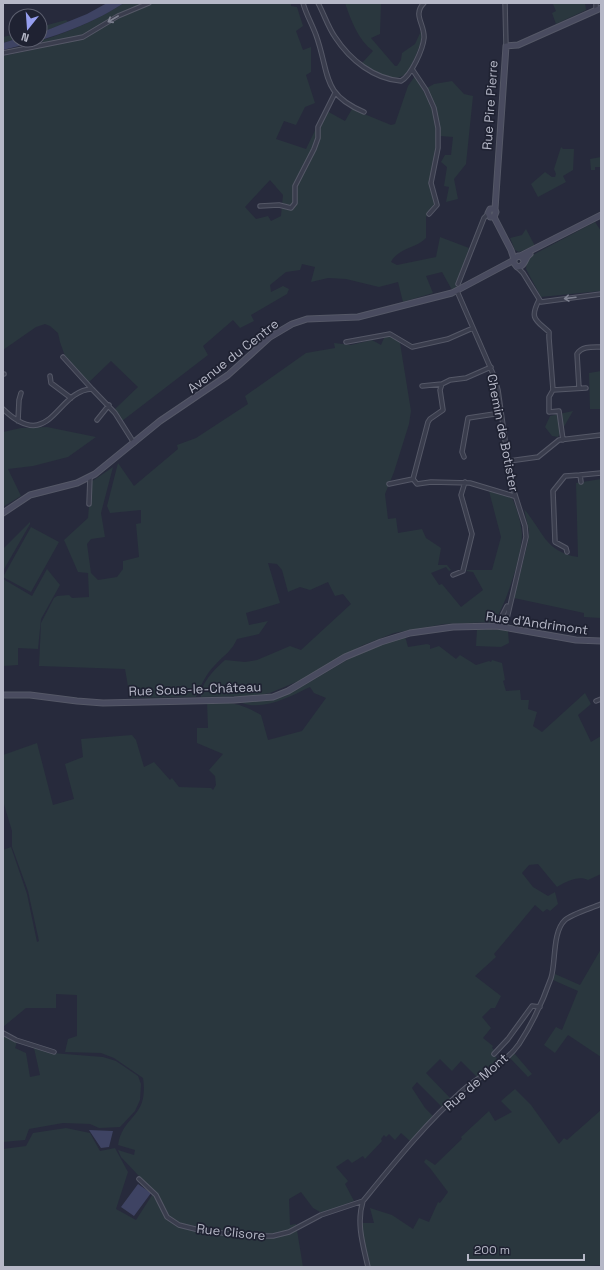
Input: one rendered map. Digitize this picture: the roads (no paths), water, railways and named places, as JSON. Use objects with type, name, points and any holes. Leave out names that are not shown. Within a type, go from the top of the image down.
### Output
[{"type":"street","points":[[3,53],[83,37],[118,16],[149,3]]},
{"type":"street","points":[[303,3],[316,34],[328,78],[335,93],[348,106],[364,112]]},
{"type":"street","points":[[318,3],[335,37],[354,59],[369,71],[401,81],[408,76],[412,69],[424,39],[418,16],[419,9],[424,3]]},
{"type":"street","name":"Rue Pire Pierre","points":[[494,217],[496,212],[494,209],[506,46],[505,3]]},
{"type":"street","points":[[506,46],[518,45],[598,9],[596,3]]},
{"type":"street","points":[[412,69],[430,97],[438,128],[437,157],[431,183],[437,205],[429,214]]},
{"type":"street","points":[[260,206],[279,205],[291,208],[295,203],[295,186],[314,149],[318,138],[318,128],[335,93]]},
{"type":"street","points":[[458,284],[482,222],[489,210],[494,209]]},
{"type":"street","points":[[488,214],[494,217],[523,272],[541,302],[601,294]]},
{"type":"street","name":"Avenue du Centre","points":[[3,513],[30,496],[77,483],[90,476],[134,443],[160,421],[228,375],[270,337],[292,324],[307,319],[358,317],[457,291],[501,268],[518,261],[535,249],[601,215]]},
{"type":"street","name":"Chemin de Botister","points":[[457,291],[490,367],[498,390],[514,496],[525,526],[526,537],[524,550],[509,602],[505,628]]},
{"type":"street","points":[[539,300],[534,311],[539,325],[549,332],[553,390],[549,397],[549,412],[559,411],[563,440]]},
{"type":"street","points":[[346,342],[390,334],[412,347],[448,339],[473,328]]},
{"type":"street","points":[[579,388],[577,354],[582,348],[601,347]]},
{"type":"street","points":[[64,357],[92,389],[109,405],[134,443]]},
{"type":"street","points":[[422,386],[442,384],[450,380],[466,378],[490,367]]},
{"type":"street","points":[[50,376],[51,384],[71,398]]},
{"type":"street","points":[[413,479],[428,422],[443,410],[440,390],[442,384]]},
{"type":"street","points":[[553,390],[586,388]]},
{"type":"street","points":[[3,409],[18,422],[30,425],[45,422],[51,419],[79,391],[92,389]]},
{"type":"street","points":[[18,422],[19,400],[21,393]]},
{"type":"street","points":[[97,420],[109,405]]},
{"type":"street","points":[[464,457],[462,452],[468,418],[501,413]]},
{"type":"street","points":[[509,461],[538,457],[559,440],[601,435]]},
{"type":"street","points":[[567,552],[566,548],[555,542],[553,491],[565,476],[601,473]]},
{"type":"street","points":[[580,475],[581,482]]},
{"type":"street","points":[[88,504],[90,476]]},
{"type":"street","points":[[413,479],[417,484],[431,482],[465,482],[514,496]]},
{"type":"street","points":[[389,484],[413,479]]},
{"type":"street","points":[[453,575],[463,570],[472,534],[461,495],[465,482]]},
{"type":"street","name":"Chemin de Botister","points":[[497,626],[509,602]]},
{"type":"street","name":"Rue d'Andrimont","points":[[399,636],[426,630],[454,627],[497,626],[576,640],[601,641]]},
{"type":"street","name":"Rue Sous-le-Château","points":[[3,695],[30,695],[88,702],[215,700],[273,697],[288,691],[345,657],[399,636]]},
{"type":"street","points":[[596,701],[601,699]]},
{"type":"street","name":"Rue de Mont","points":[[363,1201],[409,1146],[451,1102],[463,1090],[505,1059],[518,1045],[540,1007],[551,977],[557,937],[561,925],[567,918],[601,904]]},
{"type":"street","points":[[494,1054],[508,1039],[532,1006],[540,1007]]},
{"type":"street","points":[[3,1033],[16,1040],[54,1052]]},
{"type":"street","name":"Rue Clisore","points":[[140,1179],[156,1195],[167,1217],[179,1225],[199,1230],[260,1237],[289,1232],[321,1215],[363,1201]]},
{"type":"street","points":[[363,1201],[360,1209],[360,1236],[368,1267]]},
{"type":"water","points":[[107,3],[124,3],[110,12],[81,26],[48,38],[48,30],[87,14]]},
{"type":"water","points":[[8,41],[8,48],[11,48],[3,50],[3,43]]},
{"type":"water","points":[[89,1130],[113,1131],[109,1147],[101,1148]]},
{"type":"water","points":[[138,1184],[151,1193],[134,1216],[121,1207]]}]
